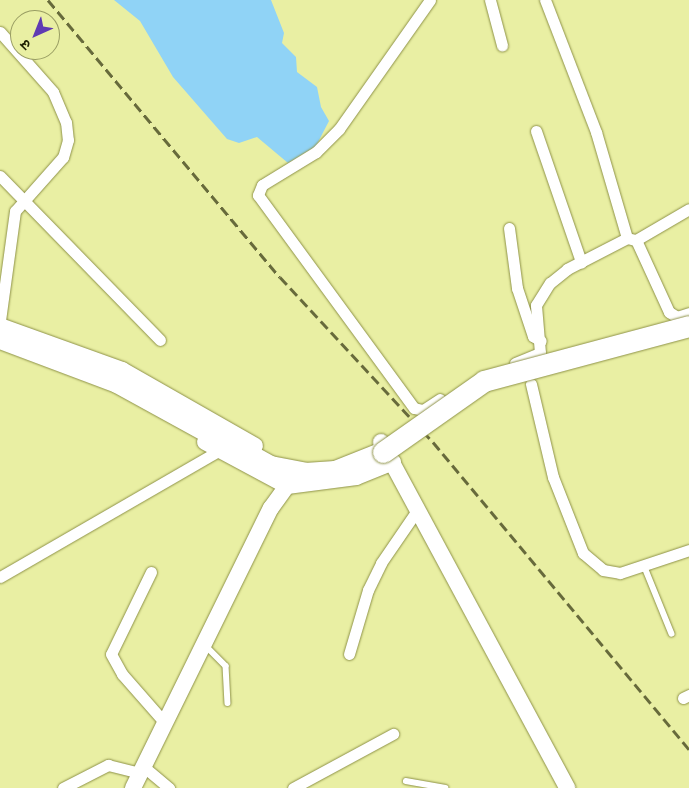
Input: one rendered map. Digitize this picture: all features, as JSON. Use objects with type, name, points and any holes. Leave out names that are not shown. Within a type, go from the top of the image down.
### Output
[{"type":"highway","points":[[0,338],[117,382],[270,466],[320,473],[351,467],[384,452],[451,401],[490,379],[619,348],[689,326]]},
{"type":"main road","points":[[0,326],[122,370],[290,464],[349,457],[381,442],[566,788]]},
{"type":"main road","points":[[0,348],[113,390],[280,483],[356,477],[393,462]]},
{"type":"main road","points":[[133,788],[271,508],[280,483]]},
{"type":"street","points":[[430,0],[339,129],[316,152],[262,185],[258,195],[311,263],[384,371],[416,409],[423,410],[487,372],[539,354],[540,341],[536,305],[550,283],[581,262],[632,239],[689,209]]},
{"type":"street","points":[[490,0],[502,44]]},
{"type":"street","points":[[545,0],[593,123],[632,239],[669,312],[677,317],[689,313]]},
{"type":"street","points":[[0,32],[53,92],[66,122],[68,140],[64,157],[23,200],[12,224],[0,320]]},
{"type":"street","points":[[536,131],[581,262]]},
{"type":"street","points":[[0,176],[160,340]]},
{"type":"street","points":[[509,228],[512,268],[519,294],[534,336],[540,341]]},
{"type":"street","points":[[531,384],[554,477],[583,553],[604,570],[620,573],[689,551]]},
{"type":"street","points":[[0,577],[220,450]]},
{"type":"street","points":[[349,654],[378,570],[418,509]]},
{"type":"street","points":[[151,572],[111,654],[122,674],[165,723]]},
{"type":"street","points":[[293,788],[393,734]]},
{"type":"street","points":[[63,788],[108,765],[142,770],[168,788]]},
{"type":"lane","points":[[644,565],[672,634]]},
{"type":"lane","points":[[204,644],[226,666],[228,703]]},
{"type":"lane","points":[[406,781],[445,788]]},
{"type":"water","points":[[114,0],[271,0],[284,33],[282,43],[296,57],[297,72],[317,87],[321,107],[329,121],[316,146],[288,163],[257,137],[239,143],[227,139],[173,77],[140,21]]},
{"type":"railway","points":[[48,0],[280,277],[433,442],[689,749]]}]
